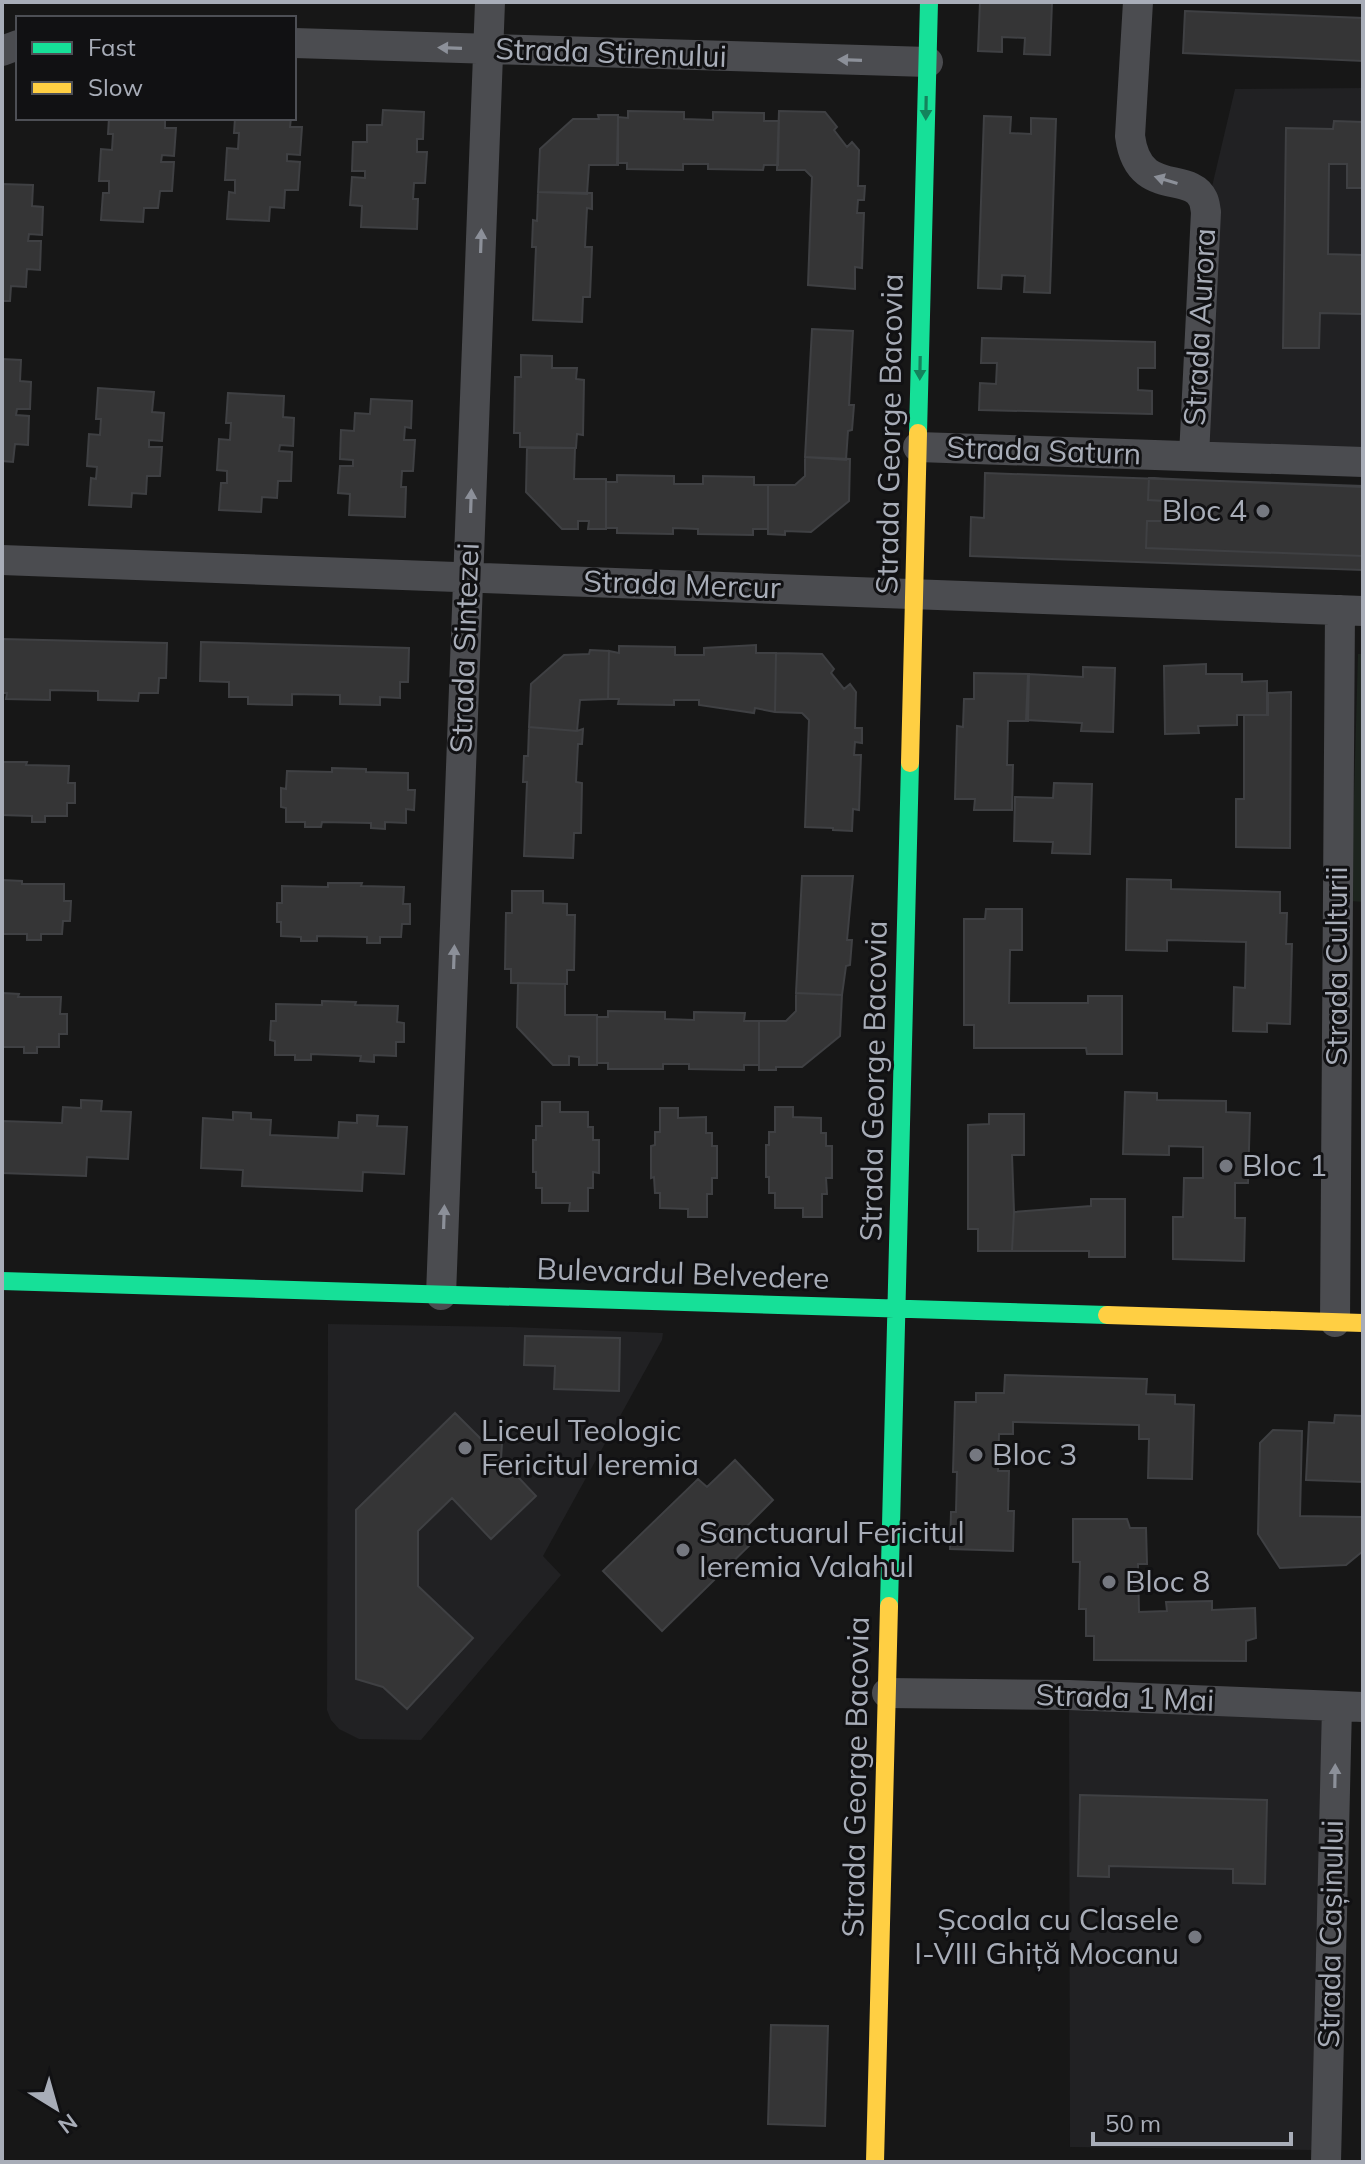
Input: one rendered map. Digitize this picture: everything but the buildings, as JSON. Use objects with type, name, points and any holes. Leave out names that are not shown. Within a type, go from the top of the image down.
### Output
[{"type":"street","name":"Strada Sintezei","points":[[441,1295],[490,2]]},
{"type":"street","name":"Strada George Bacovia","points":[[875,2162],[929,2]]},
{"type":"street","name":"Strada Aurora","points":[[1138,2],[1130,136],[1132,151],[1139,163],[1158,179],[1197,190],[1206,212],[1194,456]]},
{"type":"street","name":"Strada Stirenului","points":[[296,43],[928,62]]},
{"type":"street","name":"Strada Saturn","points":[[918,447],[1363,462]]},
{"type":"street","name":"Strada Mercur","points":[[2,560],[1352,611]]},
{"type":"street","name":"Strada Culturii","points":[[1349,1323],[1352,611]]},
{"type":"street","name":"Bulevardul Belvedere","points":[[2,1281],[1349,1323]]},
{"type":"street","name":"Strada 1 Mai","points":[[887,1693],[1069,1695],[1350,1707]]},
{"type":"street","name":"Strada Cașinului","points":[[1326,2162],[1350,1707]]},
{"type":"shaded area","points":[[1363,88],[1363,462],[1194,456],[1206,212],[1235,89]]},
{"type":"shaded area","points":[[1358,654],[1363,654],[1363,902],[1351,901]]},
{"type":"shaded area","name":"Liceul Teologic Fericitul Ieremia","points":[[328,1324],[663,1333],[662,1340],[543,1556],[561,1575],[421,1740],[359,1739],[339,1729],[327,1710]]},
{"type":"shaded area","name":"Școala cu Clasele I-VIII Ghiță Mocanu","points":[[1069,1695],[1311,1706],[1326,1726],[1313,2150],[1070,2147]]},
{"type":"traffic: fast","points":[[918,433],[929,2]]},
{"type":"traffic: fast","points":[[889,1606],[910,763]]},
{"type":"traffic: fast","points":[[2,1281],[1107,1315]]},
{"type":"traffic: slow","points":[[910,763],[918,433]]},
{"type":"traffic: slow","points":[[1107,1315],[1363,1323]]},
{"type":"traffic: slow","points":[[875,2162],[889,1606]]},
{"type":"place","name":"Bloc 4","points":[[1263,511]]},
{"type":"place","name":"Bloc 1","points":[[1226,1166]]},
{"type":"place","name":"Liceul Teologic Fericitul Ieremia","points":[[465,1448]]},
{"type":"place","name":"Bloc 3","points":[[976,1455]]},
{"type":"place","name":"Sanctuarul Fericitul Ieremia Valahul","points":[[683,1550]]},
{"type":"place","name":"Bloc 8","points":[[1109,1582]]},
{"type":"place","name":"Școala cu Clasele I-VIII Ghiță Mocanu","points":[[1195,1937]]}]
